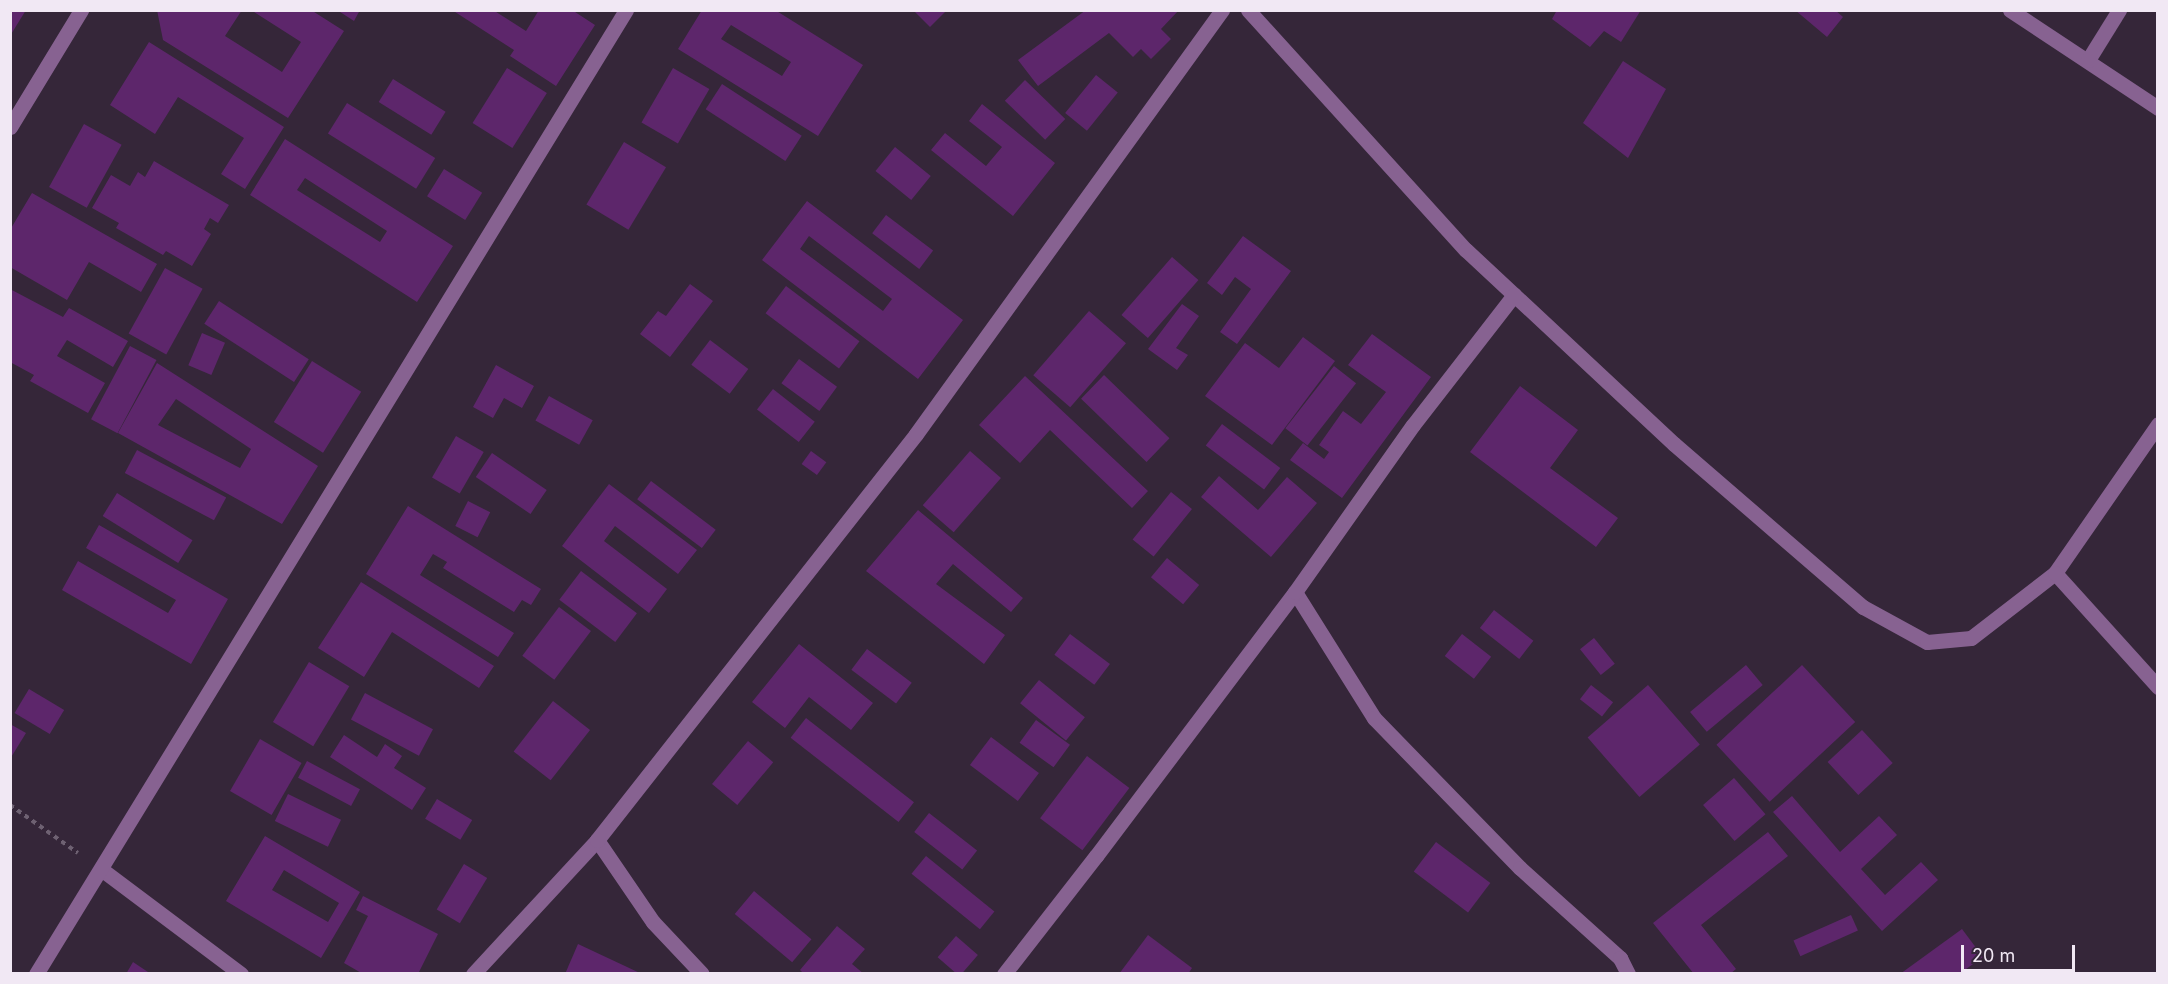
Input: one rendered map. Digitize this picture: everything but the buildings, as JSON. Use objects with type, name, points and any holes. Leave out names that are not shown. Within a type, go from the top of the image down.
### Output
[{"type":"street","points":[[10,127],[81,10]]},
{"type":"street","points":[[36,974],[626,10]]},
{"type":"street","points":[[474,974],[597,840],[916,434],[1222,10]]},
{"type":"street","points":[[1248,10],[1390,170],[1514,295],[1674,444],[1863,607],[1927,642],[1971,638],[2055,573],[2157,424]]},
{"type":"street","points":[[2010,10],[2157,108]]},
{"type":"street","points":[[2088,60],[2119,10]]},
{"type":"street","points":[[1004,974],[1295,592],[1413,425],[1514,295]]},
{"type":"street","points":[[2055,573],[2157,687]]},
{"type":"street","points":[[1295,592],[1374,718],[1520,868],[1620,958],[1628,974]]},
{"type":"street","points":[[597,840],[653,922],[702,974]]},
{"type":"street","points":[[101,869],[240,974]]},
{"type":"path","points":[[10,805],[101,869]]}]
